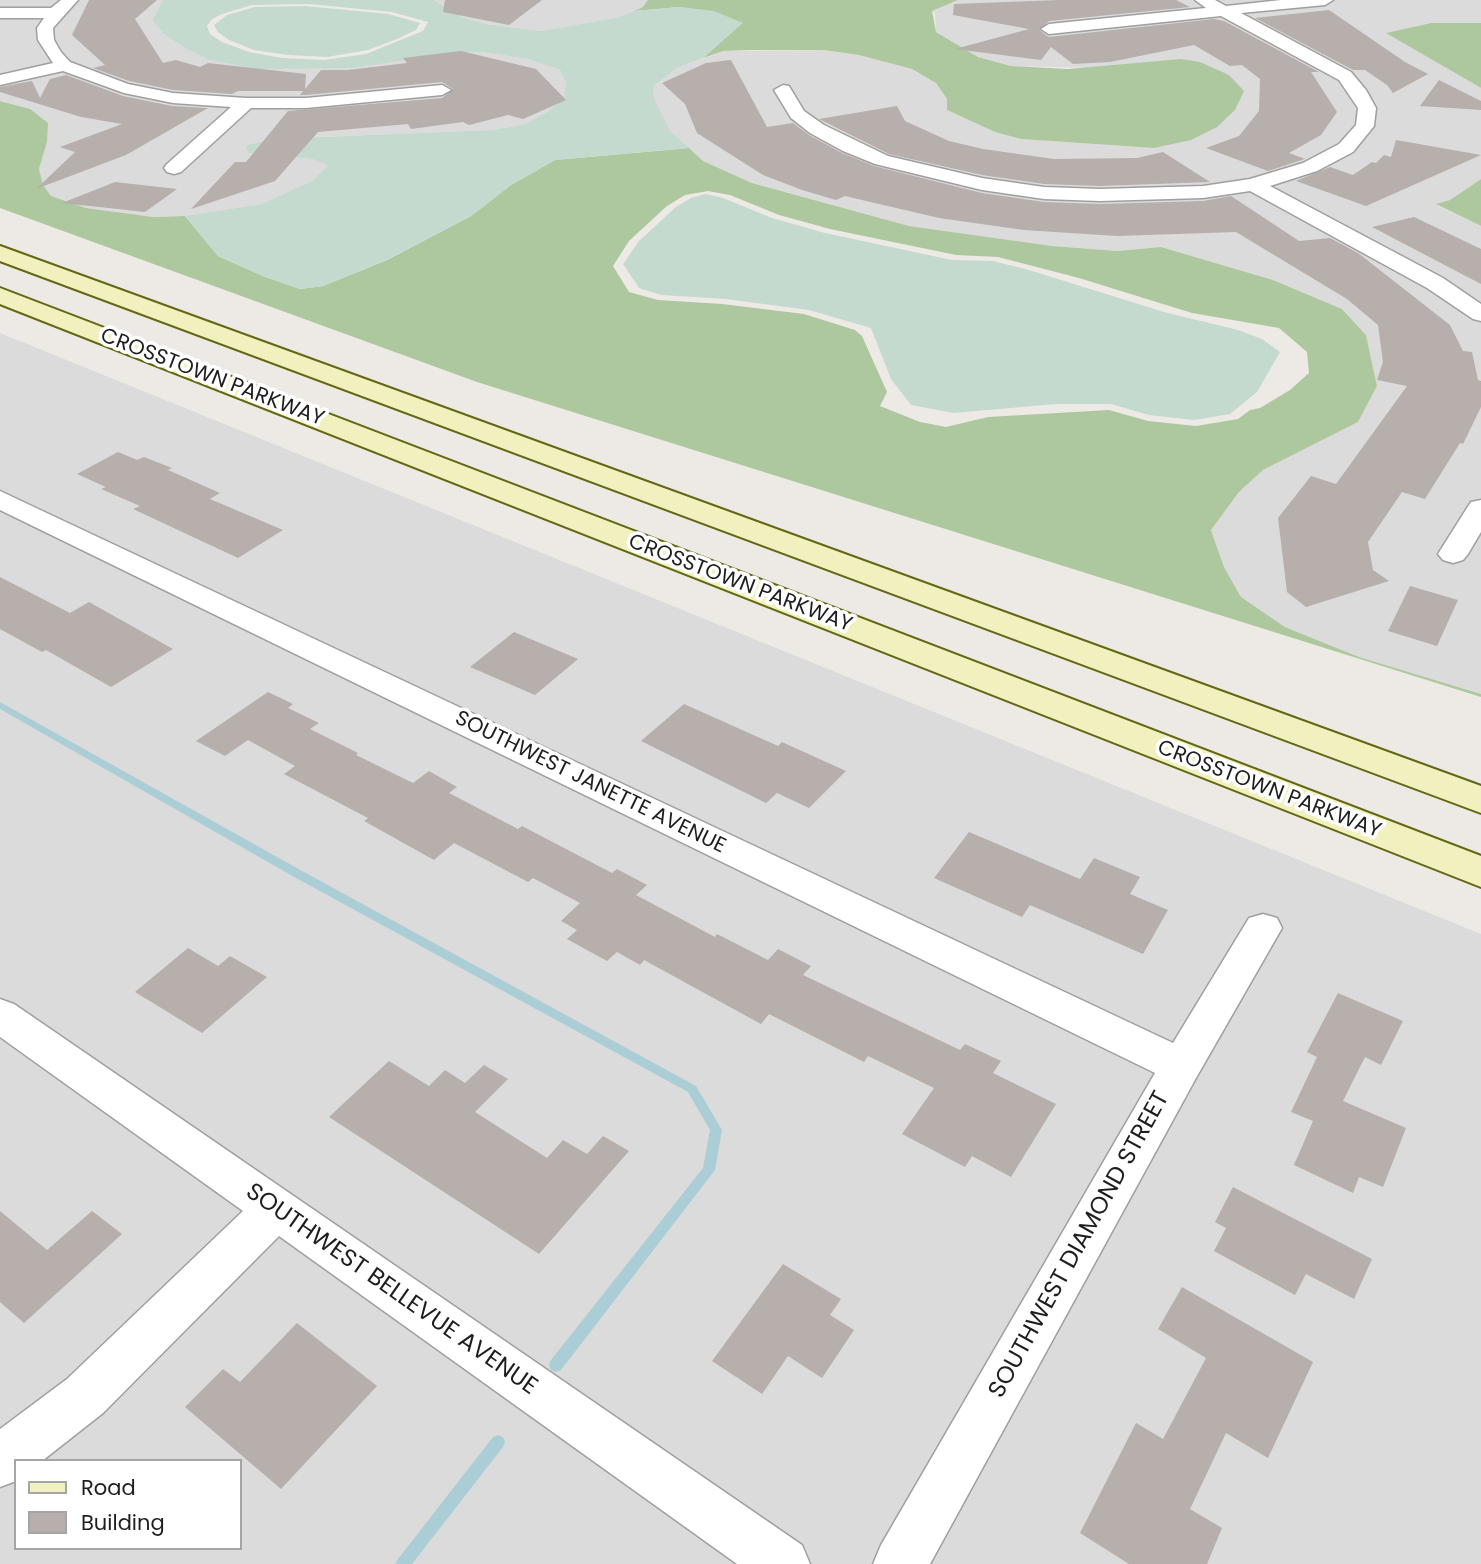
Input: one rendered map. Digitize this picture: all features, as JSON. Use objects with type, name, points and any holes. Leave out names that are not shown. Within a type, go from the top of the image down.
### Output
[{"type":"main road","name":"CROSSTOWN PARKWAY","points":[[0,253],[1481,800]]},
{"type":"main road","name":"CROSSTOWN PARKWAY","points":[[0,295],[1481,872]]},
{"type":"street","points":[[64,66],[46,40],[45,28],[55,13],[69,0]]},
{"type":"street","points":[[783,90],[797,114],[817,130],[850,148],[882,160],[971,182],[1044,193],[1100,195],[1190,192],[1253,185],[1310,167],[1346,148],[1365,126],[1367,108],[1360,94],[1345,76],[1203,0]]},
{"type":"street","points":[[1049,29],[1325,0]]},
{"type":"street","points":[[0,13],[55,13]]},
{"type":"street","points":[[0,80],[64,66],[124,88],[173,98],[246,103],[306,103],[442,90]]},
{"type":"street","points":[[174,168],[246,103]]},
{"type":"street","points":[[1253,185],[1435,283],[1481,314]]},
{"type":"street","name":"SOUTHWEST JANETTE AVENUE","points":[[0,499],[1181,1066]]},
{"type":"street","points":[[1453,554],[1481,508]]},
{"type":"street","name":"SOUTHWEST DIAMOND STREET","points":[[900,1564],[1181,1066],[1262,928]]},
{"type":"street","name":"SOUTHWEST BELLEVUE AVENUE","points":[[0,1015],[783,1564]]},
{"type":"street","points":[[0,1461],[85,1396],[275,1210]]},
{"type":"shaded area","points":[[0,0],[163,0],[152,20],[164,34],[183,47],[257,69],[454,53],[482,52],[528,59],[560,70],[566,82],[564,98],[547,112],[523,125],[490,130],[274,139],[246,145],[248,153],[312,159],[329,164],[313,180],[262,204],[188,216],[153,217],[86,208],[51,196],[43,185],[39,169],[47,142],[4,101],[0,101]]},
{"type":"shaded area","points":[[434,0],[648,0],[644,7],[615,18],[542,31],[486,24],[462,17]]},
{"type":"shaded area","points":[[958,0],[1481,0],[1481,23],[1431,23],[1387,33],[1481,88],[1481,179],[1450,200],[1437,205],[1481,226],[1481,694],[1359,657],[1285,627],[1241,597],[1224,567],[1211,530],[1239,492],[1263,470],[1358,422],[1377,386],[1366,335],[1342,309],[1273,280],[1161,247],[1117,251],[1052,246],[909,226],[752,183],[703,161],[670,131],[652,96],[654,86],[677,68],[723,51],[824,50],[859,55],[912,69],[936,83],[947,99],[947,110],[995,132],[1021,139],[1154,148],[1181,59],[1098,68],[1011,66],[978,57],[936,32],[935,14],[932,11]]},
{"type":"shaded area","points":[[0,333],[1481,934],[1481,1564],[0,1564]]},
{"type":"green space","points":[[163,0],[434,0],[462,17],[486,24],[541,31],[615,18],[634,11],[680,7],[714,11],[743,23],[703,58],[677,68],[654,86],[653,96],[670,131],[689,148],[555,160],[511,185],[471,216],[386,260],[323,286],[300,289],[218,256],[185,216],[262,204],[313,180],[328,165],[312,159],[248,153],[246,145],[274,139],[490,130],[523,125],[547,112],[564,98],[566,82],[560,70],[528,59],[482,52],[454,53],[351,68],[257,69],[210,60],[164,34],[152,20]],"holes":[[[309,4],[392,12],[428,22],[423,31],[366,54],[324,60],[282,58],[249,52],[222,42],[210,34],[207,26],[212,19],[222,14],[252,5]]]},
{"type":"green space","points":[[648,0],[958,0],[932,11],[936,32],[978,57],[1011,66],[1068,69],[1181,59],[1200,62],[1229,75],[1244,91],[1235,110],[1217,127],[1191,140],[1154,148],[1021,139],[995,132],[947,110],[947,99],[936,83],[912,69],[859,55],[824,50],[750,50],[723,51],[703,58],[742,23],[680,7],[634,11],[643,7]]},
{"type":"green space","points":[[305,6],[388,14],[420,23],[416,30],[368,50],[327,57],[254,50],[229,40],[218,32],[214,25],[227,15],[255,7]]},
{"type":"green space","points":[[1431,23],[1481,23],[1481,88],[1386,33]]},
{"type":"green space","points":[[0,101],[30,109],[48,123],[47,142],[39,169],[43,185],[51,196],[86,208],[153,217],[185,216],[218,256],[300,289],[323,286],[387,260],[471,216],[511,185],[555,160],[689,148],[703,161],[752,183],[909,226],[1052,246],[1117,251],[1161,247],[1273,280],[1342,309],[1366,335],[1377,386],[1358,422],[1263,470],[1239,492],[1211,530],[1224,567],[1241,597],[1285,627],[1359,657],[1481,694],[1481,697],[477,382],[0,208]],"holes":[[[708,191],[730,195],[779,215],[830,229],[956,255],[998,257],[1079,278],[1192,313],[1279,328],[1307,352],[1309,373],[1290,390],[1238,419],[1196,426],[1148,421],[1109,410],[988,417],[946,427],[920,422],[880,406],[887,392],[862,336],[855,330],[804,314],[722,304],[658,300],[629,292],[613,266],[629,241],[667,206],[685,195]]]},
{"type":"green space","points":[[1481,179],[1481,226],[1436,204],[1450,200]]},
{"type":"green space","points":[[706,194],[772,218],[825,233],[952,260],[993,261],[1029,270],[1164,312],[1238,330],[1262,339],[1280,352],[1257,392],[1230,414],[1194,420],[1149,415],[1111,404],[1056,404],[954,413],[911,405],[891,379],[871,328],[809,310],[726,299],[661,295],[639,288],[623,264],[639,241],[676,207],[691,198]]},
{"type":"building","points":[[89,0],[157,0],[135,19],[163,63],[176,60],[200,67],[208,63],[306,74],[305,89],[321,70],[348,70],[407,63],[403,58],[461,51],[536,69],[566,100],[523,119],[508,115],[469,125],[463,122],[411,129],[408,124],[318,132],[275,181],[191,209],[235,162],[246,162],[288,111],[442,98],[453,89],[442,82],[306,95],[300,95],[303,91],[238,91],[232,94],[173,90],[129,81],[93,68],[105,65],[72,35]]},
{"type":"building","points":[[445,0],[542,0],[509,25],[443,12]]},
{"type":"building","points":[[1176,0],[1190,7],[1049,21],[1039,30],[1049,37],[1214,19],[1224,21],[1319,72],[1311,72],[1337,112],[1321,135],[1289,153],[1305,159],[1268,171],[1206,148],[1239,136],[1259,111],[1260,79],[1242,65],[1230,66],[1194,45],[1110,62],[1073,64],[1051,47],[1041,60],[955,49],[1029,29],[953,15],[954,4]]},
{"type":"building","points":[[1329,10],[1405,62],[1428,74],[1393,93],[1387,85],[1365,70],[1353,70],[1255,18]]},
{"type":"building","points":[[731,60],[767,127],[793,123],[842,153],[874,166],[982,193],[1044,202],[1100,204],[1203,201],[1231,196],[1299,241],[1330,238],[1358,253],[1450,325],[1463,351],[1472,352],[1478,380],[1481,381],[1481,407],[1463,444],[1460,443],[1425,499],[1402,492],[1368,542],[1373,570],[1389,581],[1306,607],[1287,592],[1278,518],[1311,476],[1336,484],[1407,386],[1377,380],[1383,362],[1378,325],[1347,299],[1236,232],[1117,236],[1024,230],[939,218],[845,196],[836,200],[763,175],[697,133],[685,104],[662,83],[706,63]]},
{"type":"building","points":[[66,75],[123,96],[172,106],[208,108],[126,155],[36,189],[75,152],[60,147],[122,124],[81,117],[0,92],[0,87],[32,81],[40,98],[50,79]]},
{"type":"building","points":[[1439,80],[1481,101],[1481,110],[1420,106]]},
{"type":"building","points":[[897,106],[905,121],[949,141],[983,149],[1054,159],[1137,158],[1163,152],[1210,182],[1100,186],[1044,184],[982,175],[889,154],[819,119]]},
{"type":"building","points":[[1396,140],[1481,155],[1366,206],[1296,181],[1330,167],[1353,175],[1372,162],[1376,163],[1384,155],[1391,157]]},
{"type":"building","points":[[115,182],[177,189],[145,212],[62,203]]},
{"type":"building","points":[[1414,217],[1481,249],[1481,284],[1372,227]]},
{"type":"building","points":[[118,452],[137,460],[144,457],[172,468],[168,470],[220,493],[210,499],[283,530],[238,558],[133,509],[140,506],[101,489],[106,487],[77,474]]},
{"type":"building","points":[[0,577],[70,613],[89,602],[173,649],[111,687],[46,650],[42,652],[0,629]]},
{"type":"building","points":[[1410,586],[1458,600],[1437,646],[1388,631]]},
{"type":"building","points":[[514,632],[578,659],[535,695],[470,667]]},
{"type":"building","points":[[268,692],[293,704],[288,708],[319,723],[310,729],[358,753],[356,755],[413,783],[429,771],[457,787],[449,793],[518,829],[522,826],[612,873],[617,869],[647,885],[636,895],[715,937],[717,934],[768,960],[778,949],[811,966],[803,975],[960,1050],[965,1044],[1001,1061],[993,1073],[1056,1104],[1011,1177],[972,1156],[965,1167],[902,1134],[934,1088],[868,1056],[864,1062],[769,1014],[761,1024],[644,960],[640,965],[617,952],[607,961],[567,939],[577,930],[561,921],[580,903],[533,878],[528,882],[454,843],[434,860],[364,821],[368,818],[284,774],[295,766],[248,740],[225,756],[196,741]]},
{"type":"building","points":[[684,704],[778,746],[782,742],[846,771],[809,808],[777,793],[766,803],[641,741]]},
{"type":"building","points":[[969,832],[1080,879],[1094,858],[1140,877],[1130,894],[1168,910],[1143,954],[1030,905],[1022,917],[934,878]]},
{"type":"building","points":[[188,948],[218,966],[230,956],[267,977],[202,1033],[135,992]]},
{"type":"building","points":[[1338,993],[1403,1021],[1381,1065],[1365,1057],[1343,1101],[1406,1128],[1383,1187],[1359,1177],[1353,1193],[1294,1165],[1313,1121],[1291,1112],[1317,1057],[1307,1052]]},
{"type":"building","points":[[389,1061],[429,1086],[445,1070],[465,1083],[484,1065],[508,1079],[475,1112],[547,1158],[563,1140],[587,1154],[603,1136],[629,1151],[539,1254],[329,1117]]},
{"type":"building","points":[[1233,1187],[1372,1259],[1354,1299],[1306,1274],[1295,1295],[1214,1251],[1226,1228],[1215,1222]]},
{"type":"building","points":[[0,1211],[47,1250],[92,1211],[122,1234],[24,1323],[0,1302]]},
{"type":"building","points":[[783,1264],[841,1299],[830,1315],[854,1330],[822,1378],[788,1356],[762,1394],[712,1361]]},
{"type":"building","points":[[1182,1287],[1313,1362],[1268,1458],[1226,1433],[1190,1509],[1222,1528],[1207,1564],[1129,1564],[1080,1533],[1136,1423],[1163,1439],[1206,1358],[1158,1329]]},
{"type":"building","points":[[297,1323],[377,1386],[281,1489],[185,1407],[223,1369],[240,1382]]},
{"type":"waterway","points":[[0,705],[300,875],[692,1089],[716,1130],[709,1170],[556,1365]]},
{"type":"waterway","points":[[403,1564],[498,1442]]}]
